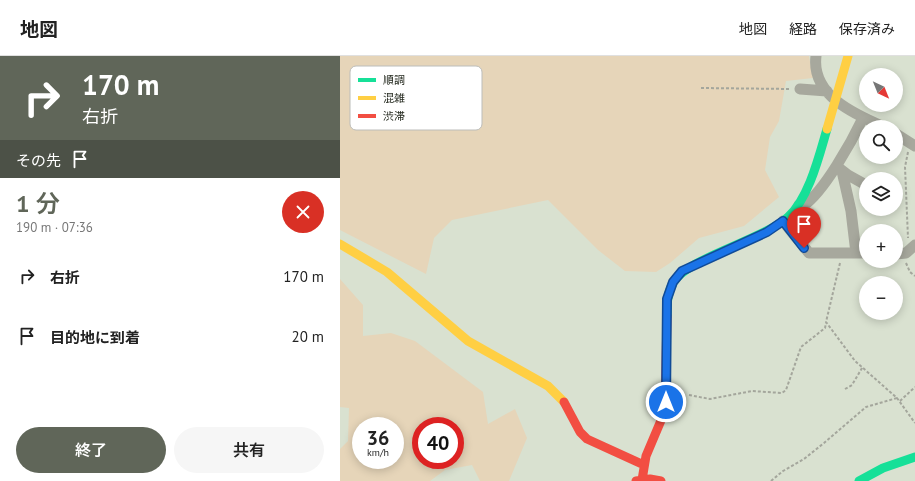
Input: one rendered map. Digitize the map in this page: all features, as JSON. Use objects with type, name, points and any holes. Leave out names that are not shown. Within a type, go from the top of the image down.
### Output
[{"type":"street","points":[[816,56],[816,76],[827,92],[853,112],[868,120]]},
{"type":"street","points":[[661,481],[639,480],[665,411],[666,308],[668,292],[673,282],[686,269],[763,234],[783,221],[799,204],[812,178],[837,100],[848,56]]},
{"type":"street","points":[[800,89],[827,92]]},
{"type":"street","points":[[799,204],[803,206],[809,202],[839,168],[863,118]]},
{"type":"street","points":[[903,139],[913,145]]},
{"type":"street","points":[[839,168],[859,181]]},
{"type":"street","points":[[839,168],[859,245]]},
{"type":"street","points":[[783,221],[809,253],[859,253]]},
{"type":"street","points":[[340,244],[387,272],[445,323],[468,341],[548,386],[565,403],[580,432],[587,439],[644,465]]},
{"type":"street","points":[[859,481],[883,468],[915,457]]},
{"type":"path","points":[[701,88],[800,89]]},
{"type":"path","points":[[913,145],[906,158],[905,167],[912,248],[906,265],[915,276]]},
{"type":"path","points":[[689,395],[710,399],[752,391],[782,393],[786,390],[801,347],[825,328],[843,252]]},
{"type":"path","points":[[826,322],[847,352],[862,368],[885,386],[900,401],[915,423]]},
{"type":"path","points":[[844,389],[852,385],[862,368]]},
{"type":"path","points":[[900,401],[915,387]]},
{"type":"path","points":[[771,481],[783,471],[804,459],[831,438],[866,407],[897,398]]},
{"type":"shaded area","points":[[340,56],[809,56],[813,78],[786,81],[779,121],[770,137],[765,170],[779,197],[744,226],[699,238],[670,263],[656,272],[625,271],[598,250],[548,200],[452,220],[434,238],[426,274],[340,230]]},
{"type":"shaded area","points":[[340,279],[363,305],[363,336],[391,333],[415,341],[483,392],[488,424],[515,409],[527,438],[509,481],[480,481],[472,465],[464,466],[464,417],[412,417],[412,469],[450,469],[445,470],[430,481],[340,481],[340,449],[348,441],[349,408],[340,407]]},
{"type":"traffic: fast","points":[[667,316],[668,295],[673,283],[680,274],[708,258],[761,234],[788,217],[795,209],[802,199],[817,164],[827,129]]},
{"type":"traffic: fast","points":[[859,481],[883,468],[915,457]]},
{"type":"traffic: slow","points":[[827,129],[848,56]]},
{"type":"traffic: slow","points":[[340,244],[387,272],[468,341],[548,386],[564,402]]},
{"type":"traffic: jam","points":[[642,480],[646,456],[665,411],[667,316]]},
{"type":"traffic: jam","points":[[564,402],[580,432],[587,439],[644,465]]},
{"type":"traffic: jam","points":[[636,481],[650,479],[661,481]]},
{"type":"route","points":[[666,402],[666,308],[668,292],[679,274],[694,264],[767,232],[783,221],[797,237],[804,248]]}]
